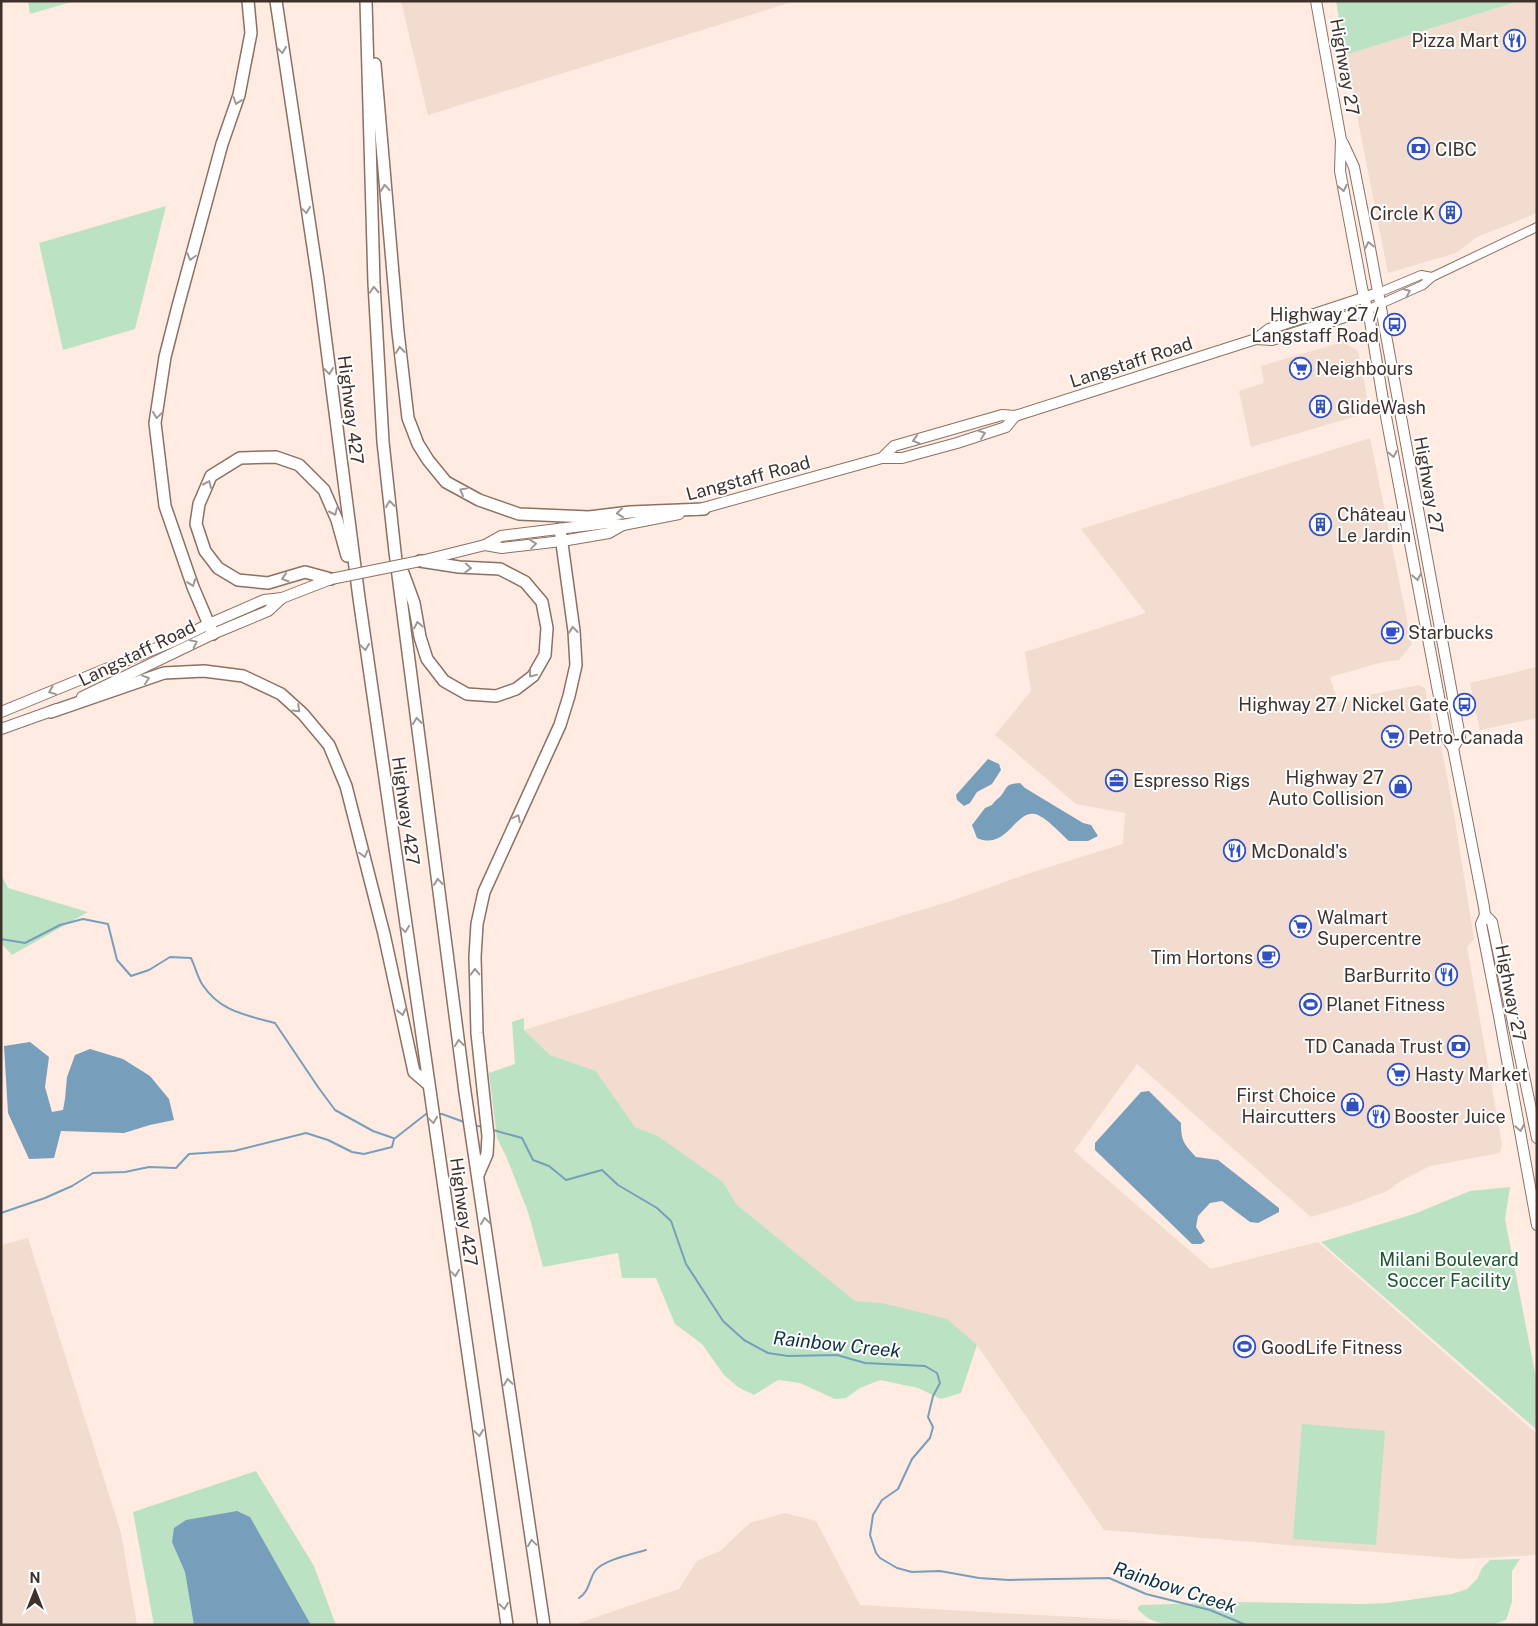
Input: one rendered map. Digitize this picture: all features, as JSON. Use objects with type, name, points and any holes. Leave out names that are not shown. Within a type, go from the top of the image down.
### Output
[{"type":"highway","points":[[211,629],[193,587],[165,506],[155,423],[166,357],[178,306],[222,144],[240,95],[251,33],[248,1]]},
{"type":"highway","name":"Highway 427","points":[[276,1],[318,280],[358,598],[506,1625]]},
{"type":"highway","points":[[368,1],[398,332],[408,418],[418,444],[428,460],[446,482],[480,500],[519,514],[589,517],[630,512],[704,509]]},
{"type":"highway","name":"Highway 427","points":[[368,1],[378,361],[383,442],[395,552],[465,1092],[544,1625]]},
{"type":"highway","points":[[332,579],[305,572],[268,583],[238,580],[218,568],[205,551],[196,524],[199,504],[211,476],[240,458],[276,457],[299,465],[324,490],[337,520],[358,598]]},
{"type":"highway","points":[[478,1175],[487,1154],[488,1136],[476,1033],[475,957],[477,924],[484,892],[556,733],[569,696],[576,665],[574,631],[561,535]]},
{"type":"highway","points":[[395,552],[414,603],[420,637],[427,659],[444,681],[468,694],[496,696],[516,689],[533,676],[545,655],[547,628],[542,602],[525,582],[500,569],[459,567],[420,561]]},
{"type":"highway","points":[[50,712],[164,673],[204,671],[244,676],[281,694],[303,714],[328,745],[346,786],[386,943],[414,1072],[428,1084]]},
{"type":"main road","name":"Highway 27","points":[[1316,1],[1341,140],[1340,171],[1364,298],[1368,310],[1384,406],[1447,739],[1453,748],[1485,915],[1492,922],[1537,1138]]},
{"type":"main road","name":"Highway 27","points":[[1341,140],[1354,167],[1460,737],[1453,748]]},
{"type":"main road","name":"Langstaff Road","points":[[1256,340],[1269,329],[1378,293]]},
{"type":"main road","name":"Langstaff Road","points":[[1,729],[50,712],[264,600],[282,598],[332,579],[420,561],[485,545],[502,548],[561,535],[609,533],[623,525],[704,509],[882,458],[902,458],[956,443],[1006,426],[1015,416],[1256,340],[1272,340],[1368,310]]},
{"type":"main road","name":"Langstaff Road","points":[[1,712],[174,641],[211,629]]},
{"type":"main road","name":"Highway 27","points":[[1485,915],[1481,924],[1537,1225]]},
{"type":"street","name":"Langstaff Road","points":[[1368,310],[1423,285],[1432,277],[1537,227]]},
{"type":"street","name":"Langstaff Road","points":[[1378,293],[1422,275],[1432,277]]},
{"type":"shaded area","points":[[401,1],[795,1],[428,115]]},
{"type":"shaded area","points":[[1521,1],[1537,1],[1537,213],[1477,237],[1456,253],[1388,273],[1345,55]]},
{"type":"shaded area","points":[[1343,342],[1358,351],[1370,412],[1251,447],[1239,391],[1264,383],[1261,366]]},
{"type":"shaded area","points":[[1370,438],[1412,644],[1399,660],[1383,662],[1330,677],[1338,703],[1419,685],[1425,689],[1433,732],[1441,745],[1454,814],[1474,939],[1467,947],[1502,1145],[1500,1153],[1430,1166],[1401,1181],[1387,1191],[1311,1217],[1137,1064],[1074,1151],[1211,1269],[1318,1242],[1537,1434],[1537,1555],[1463,1559],[1104,1530],[977,1345],[967,1337],[882,1303],[855,1301],[736,1204],[723,1182],[658,1136],[635,1127],[596,1071],[550,1055],[524,1030],[951,901],[1033,872],[1123,844],[1125,813],[1076,804],[995,735],[1031,691],[1025,652],[1146,613],[1081,529]]},
{"type":"shaded area","points":[[1537,667],[1537,718],[1480,730],[1470,683]]},
{"type":"shaded area","points":[[28,1238],[121,1533],[137,1625],[1,1625],[1,1245]]},
{"type":"shaded area","points":[[785,1513],[816,1521],[860,1605],[1144,1621],[1153,1625],[579,1625],[579,1623],[679,1589],[697,1561],[720,1551],[750,1523]]},
{"type":"green space","points":[[28,1],[75,1],[30,14]]},
{"type":"green space","points":[[1336,1],[1520,1],[1345,55]]},
{"type":"green space","points":[[166,206],[135,329],[63,350],[39,243]]},
{"type":"green space","points":[[1,874],[8,888],[88,912],[12,955],[1,943]]},
{"type":"green space","points":[[524,1018],[524,1030],[550,1055],[596,1071],[635,1127],[658,1136],[723,1182],[736,1204],[855,1301],[882,1303],[947,1319],[977,1345],[961,1393],[941,1399],[918,1388],[880,1380],[860,1388],[846,1398],[835,1399],[800,1383],[778,1380],[754,1395],[738,1387],[724,1375],[702,1344],[675,1324],[656,1278],[622,1278],[618,1253],[543,1267],[528,1212],[497,1138],[489,1073],[515,1064],[512,1022]]},
{"type":"green space","name":"Milani Boulevard Soccer Facility","points":[[1510,1187],[1505,1219],[1537,1383],[1537,1430],[1321,1242],[1414,1214],[1470,1191]]},
{"type":"green space","points":[[1302,1424],[1385,1431],[1376,1545],[1293,1539]]},
{"type":"green space","points":[[256,1471],[314,1566],[336,1625],[154,1625],[133,1512]]},
{"type":"green space","points":[[1520,1559],[1512,1571],[1512,1602],[1506,1620],[1491,1625],[1166,1625],[1149,1619],[1138,1610],[1138,1607],[1141,1605],[1234,1602],[1387,1603],[1452,1594],[1467,1589],[1477,1579],[1482,1568],[1490,1560]]},
{"type":"water","points":[[988,759],[999,764],[1001,770],[992,784],[977,792],[970,803],[964,806],[957,800],[956,795]]},
{"type":"water","points":[[1020,783],[1025,788],[1083,823],[1091,825],[1098,836],[1088,841],[1069,841],[1039,815],[1028,814],[996,839],[987,841],[977,838],[972,825],[985,808],[992,805],[1009,785]]},
{"type":"water","points":[[30,1042],[49,1057],[45,1087],[52,1112],[63,1110],[67,1077],[75,1055],[90,1049],[123,1059],[150,1076],[169,1099],[174,1120],[124,1133],[61,1131],[54,1158],[29,1159],[8,1113],[4,1046]]},
{"type":"water","points":[[1149,1091],[1181,1123],[1184,1142],[1196,1157],[1218,1160],[1279,1208],[1279,1212],[1258,1223],[1250,1222],[1222,1201],[1210,1203],[1198,1216],[1196,1227],[1205,1241],[1201,1244],[1192,1244],[1095,1150],[1095,1143],[1141,1092]]},
{"type":"water","points":[[237,1511],[250,1517],[311,1625],[194,1625],[185,1572],[172,1542],[174,1528],[186,1520]]},
{"type":"waterway","name":"Rainbow Creek","points":[[1,939],[25,943],[60,925],[83,919],[108,924],[117,960],[131,976],[149,970],[170,957],[191,958],[202,984],[217,1001],[225,1007],[244,1015],[275,1023],[335,1110],[373,1131],[393,1138]]},
{"type":"waterway","name":"Rainbow Creek","points":[[394,1139],[428,1114]]},
{"type":"waterway","name":"Rainbow Creek","points":[[438,1114],[464,1122]]},
{"type":"waterway","name":"Rainbow Creek","points":[[473,1125],[483,1127]]},
{"type":"waterway","name":"Rainbow Creek","points":[[493,1130],[522,1138],[533,1160],[549,1166],[566,1180],[602,1170],[618,1185],[657,1208],[671,1221],[686,1264],[723,1321],[744,1340],[768,1353],[788,1356],[837,1355],[865,1363],[925,1366],[937,1373],[940,1383],[933,1396],[928,1417],[933,1427],[930,1438],[912,1459],[898,1489],[882,1500],[873,1515],[870,1535],[876,1553],[880,1558],[897,1568],[912,1572],[940,1571],[979,1578],[1009,1580],[1109,1578],[1146,1594],[1210,1610],[1246,1625]]},
{"type":"waterway","points":[[1,1213],[45,1198],[72,1186],[93,1173],[125,1172],[149,1167],[176,1168],[189,1154],[234,1151],[306,1133],[328,1140],[352,1152],[364,1154],[392,1147],[394,1139]]},
{"type":"waterway","points":[[579,1598],[585,1593],[593,1574],[599,1567],[619,1558],[646,1550]]},
{"type":"place","name":"Pizza Mart","points":[[1515,40]]},
{"type":"place","name":"CIBC","points":[[1419,149]]},
{"type":"place","name":"Circle K","points":[[1451,213]]},
{"type":"place","name":"Highway 27 / Langstaff Road","points":[[1395,324]]},
{"type":"place","name":"Neighbours","points":[[1300,368]]},
{"type":"place","name":"GlideWash","points":[[1321,407]]},
{"type":"place","name":"Château Le Jardin","points":[[1321,524]]},
{"type":"place","name":"Starbucks","points":[[1392,632]]},
{"type":"place","name":"Highway 27 / Nickel Gate","points":[[1465,704]]},
{"type":"place","name":"Petro-Canada","points":[[1392,737]]},
{"type":"place","name":"Espresso Rigs","points":[[1117,780]]},
{"type":"place","name":"Highway 27 Auto Collision","points":[[1400,787]]},
{"type":"place","name":"McDonald's","points":[[1235,851]]},
{"type":"place","name":"Walmart Supercentre","points":[[1301,927]]},
{"type":"place","name":"Tim Hortons","points":[[1269,957]]},
{"type":"place","name":"BarBurrito","points":[[1447,975]]},
{"type":"place","name":"Planet Fitness","points":[[1310,1004]]},
{"type":"place","name":"TD Canada Trust","points":[[1459,1046]]},
{"type":"place","name":"Hasty Market","points":[[1399,1074]]},
{"type":"place","name":"First Choice Haircutters","points":[[1352,1105]]},
{"type":"place","name":"Booster Juice","points":[[1378,1116]]},
{"type":"place","name":"GoodLife Fitness","points":[[1245,1347]]}]
